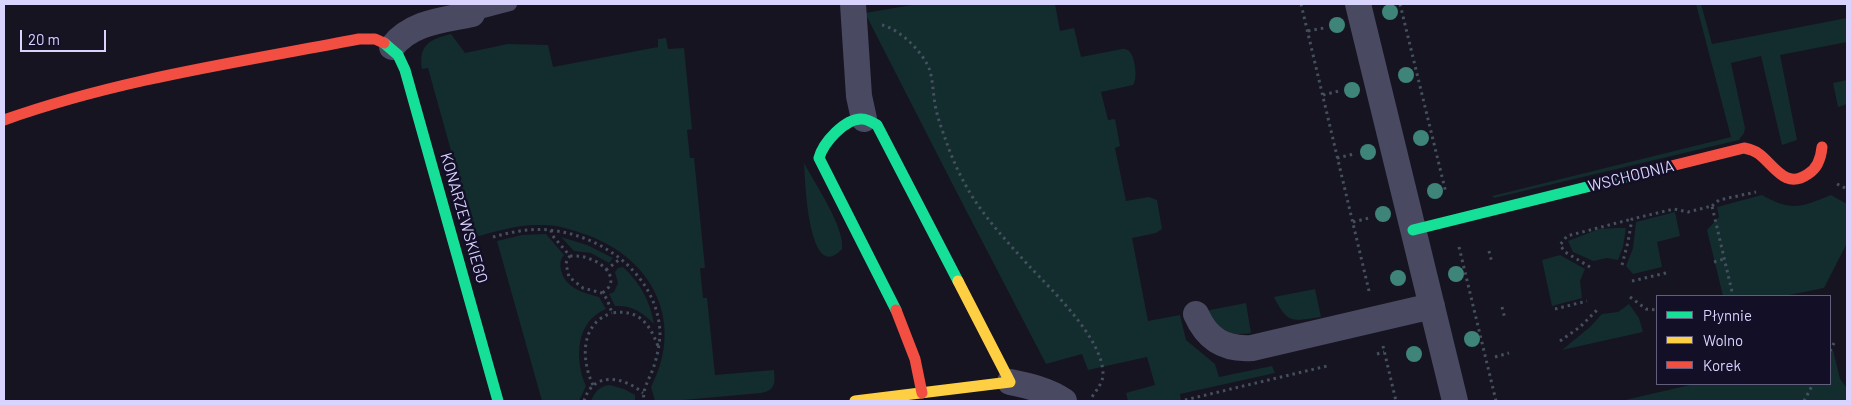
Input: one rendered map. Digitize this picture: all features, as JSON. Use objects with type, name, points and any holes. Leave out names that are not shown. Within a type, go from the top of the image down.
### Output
[{"type":"street","points":[[1358,4],[1455,401]]},
{"type":"street","points":[[4,120],[49,104],[116,86],[359,39],[377,39],[392,47],[398,39],[413,28],[472,14]]},
{"type":"street","points":[[854,16],[859,96],[864,119]]},
{"type":"street","name":"KONARZEWSKIEGO","points":[[392,47],[398,53],[405,70],[498,401]]},
{"type":"street","points":[[922,393],[915,359],[899,317],[819,158],[820,150],[824,143],[852,121],[864,119],[877,125],[1010,382]]},
{"type":"street","name":"WSCHODNIA","points":[[1413,230],[1744,148],[1755,150],[1781,175],[1796,178],[1804,177],[1810,174],[1819,163],[1822,147]]},
{"type":"street","points":[[1196,314],[1210,336],[1230,347],[1241,349],[1432,306]]},
{"type":"street","points":[[855,401],[1010,382],[1054,394],[1064,401]]},
{"type":"lane","points":[[472,14],[510,4]]},
{"type":"path","points":[[1301,4],[1396,401]]},
{"type":"path","points":[[854,16],[890,27],[904,37],[926,62],[930,70],[935,105],[946,142],[979,206],[1004,238],[1068,306],[1083,327],[1098,355],[1103,375],[1102,383],[1088,401]]},
{"type":"path","points":[[1308,31],[1324,28]]},
{"type":"path","points":[[1323,95],[1339,91]]},
{"type":"path","points":[[1337,158],[1354,154]]},
{"type":"path","points":[[1590,267],[1565,252],[1560,245],[1567,236],[1674,209],[1688,212],[1712,206],[1734,295]]},
{"type":"path","points":[[1352,222],[1369,218]]},
{"type":"path","points":[[1622,265],[1632,219]]},
{"type":"path","points":[[493,237],[517,231],[551,230],[564,233],[594,243],[620,259],[639,276],[652,296],[660,332],[653,368],[643,393],[644,401]]},
{"type":"path","points":[[551,230],[552,235],[570,256],[591,259],[599,263],[606,270],[612,283],[602,293]]},
{"type":"path","points":[[1489,251],[1492,263]]},
{"type":"path","points":[[570,256],[566,264],[569,277],[583,288],[602,293],[607,299],[612,313]]},
{"type":"path","points":[[606,270],[620,259]]},
{"type":"path","points":[[1714,262],[1724,259]]},
{"type":"path","points":[[1632,281],[1670,272]]},
{"type":"path","points":[[1630,297],[1646,309],[1656,310]]},
{"type":"path","points":[[1555,309],[1587,301]]},
{"type":"path","points":[[1502,307],[1505,319]]},
{"type":"path","points":[[1560,341],[1580,327],[1598,309]]},
{"type":"path","points":[[593,385],[585,363],[586,342],[592,325],[605,315],[626,312],[640,318],[652,331],[658,348]]},
{"type":"path","points":[[1831,349],[1834,343]]},
{"type":"path","points":[[1377,354],[1384,352]]},
{"type":"path","points":[[1495,357],[1510,353]]},
{"type":"path","points":[[1185,400],[1327,366]]},
{"type":"path","points":[[584,401],[593,385],[597,382],[612,380],[630,385],[643,393]]},
{"type":"path","points":[[1804,401],[1812,385]]},
{"type":"green space","points":[[917,4],[1055,4],[1060,31],[1074,28],[1081,57],[1122,49],[1130,52],[1135,68],[1135,82],[1133,85],[1101,92],[1108,120],[1115,119],[1120,146],[1115,148],[1126,201],[1149,197],[1157,200],[1162,229],[1156,233],[1132,238],[1148,321],[1180,315],[1186,340],[1215,364],[1219,377],[1272,366],[1275,373],[1180,394],[1181,401],[1128,401],[1126,393],[1155,385],[1147,357],[1088,370],[1082,354],[1046,364],[865,13]]},
{"type":"green space","points":[[1696,4],[1701,4],[1712,44],[1847,18],[1847,42],[1780,55],[1797,140],[1782,145],[1761,56],[1731,63],[1745,128],[1739,140],[1494,198],[1492,196],[1731,137]]},
{"type":"green space","points":[[451,34],[465,53],[508,44],[548,45],[553,67],[658,47],[658,39],[666,38],[668,49],[684,48],[692,129],[687,130],[690,158],[694,158],[705,268],[700,268],[703,298],[707,298],[715,375],[774,370],[774,385],[772,388],[761,393],[655,401],[651,387],[661,363],[665,339],[663,317],[656,296],[645,277],[630,260],[610,246],[587,235],[549,225],[517,227],[475,237],[428,68],[422,69],[421,61],[427,44],[437,38]]},
{"type":"green space","points":[[1847,80],[1847,104],[1838,107],[1833,83]]},
{"type":"green space","points":[[804,163],[839,229],[842,249],[831,257],[822,253],[815,242],[807,207]]},
{"type":"green space","points":[[1762,195],[1781,204],[1796,206],[1831,195],[1847,204],[1847,243],[1824,288],[1789,295],[1723,295],[1707,230],[1719,217],[1717,207]]},
{"type":"green space","points":[[1675,212],[1680,236],[1657,242],[1662,267],[1633,274],[1626,266],[1633,248],[1636,222]]},
{"type":"green space","points":[[1626,228],[1623,247],[1618,260],[1607,258],[1593,261],[1573,252],[1568,241],[1599,229]]},
{"type":"green space","points":[[546,234],[564,255],[560,266],[563,276],[567,281],[576,289],[599,297],[606,309],[589,322],[580,342],[580,364],[586,386],[579,401],[542,401],[497,241],[522,235]]},
{"type":"green space","points":[[561,237],[587,245],[613,258],[609,263],[591,253],[574,251]]},
{"type":"green space","points":[[1560,255],[1585,269],[1580,281],[1582,298],[1552,306],[1542,260]]},
{"type":"green space","points":[[623,267],[643,293],[650,307],[654,324],[636,310],[615,306],[609,294],[614,292],[618,283],[615,272],[618,268]]},
{"type":"green space","points":[[1315,289],[1321,317],[1304,320],[1292,319],[1283,312],[1274,297]]},
{"type":"green space","points":[[1246,303],[1251,333],[1234,334],[1224,331],[1205,311]]},
{"type":"green space","points":[[1629,304],[1639,318],[1643,332],[1562,350],[1590,327],[1602,314],[1618,312]]},
{"type":"green space","points":[[1833,350],[1840,379],[1847,388],[1847,401],[1621,401],[1690,385],[1831,385],[1831,351]]},
{"type":"green space","points":[[610,385],[635,395],[635,401],[591,401],[598,390]]},
{"type":"traffic: fast","points":[[384,43],[398,55],[405,70],[498,401]]},
{"type":"traffic: fast","points":[[896,310],[819,158],[830,139],[842,127],[855,120],[864,119],[877,125],[958,281]]},
{"type":"traffic: fast","points":[[1413,230],[1639,174]]},
{"type":"traffic: slow","points":[[855,401],[1010,382],[958,281]]},
{"type":"traffic: jam","points":[[4,120],[91,93],[135,82],[359,39],[375,39],[384,43]]},
{"type":"traffic: jam","points":[[1639,174],[1744,148],[1757,153],[1786,178],[1800,178],[1817,166],[1822,147]]},
{"type":"traffic: jam","points":[[896,310],[915,359],[922,393]]}]
